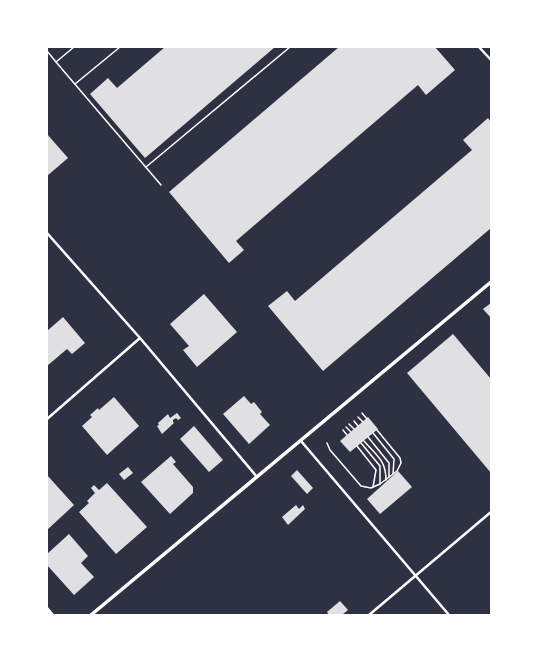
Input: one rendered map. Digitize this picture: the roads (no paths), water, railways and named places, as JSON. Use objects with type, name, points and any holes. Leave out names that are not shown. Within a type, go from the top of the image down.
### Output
[{"type":"main road","points":[[47,610],[52,615]]},
{"type":"street","points":[[479,47],[491,60]]},
{"type":"street","points":[[47,233],[140,338],[257,477]]},
{"type":"street","points":[[91,615],[491,282]]},
{"type":"street","points":[[47,419],[140,338]]},
{"type":"street","points":[[301,441],[449,615]]},
{"type":"street","points":[[369,615],[491,512]]},
{"type":"lane","points":[[56,62],[74,47]]},
{"type":"lane","points":[[75,84],[120,47]]},
{"type":"lane","points":[[146,167],[290,47]]},
{"type":"lane","points":[[47,51],[161,185]]},
{"type":"lane","points":[[362,414],[367,419]]},
{"type":"lane","points":[[358,417],[363,422]]},
{"type":"lane","points":[[354,421],[358,426]]},
{"type":"lane","points":[[349,424],[354,429]]},
{"type":"lane","points":[[346,427],[351,432]]},
{"type":"lane","points":[[343,430],[347,435]]},
{"type":"lane","points":[[327,443],[330,450],[362,486],[371,488],[390,477],[401,463],[400,458],[377,430]]},
{"type":"lane","points":[[373,433],[394,459],[393,474]]},
{"type":"lane","points":[[368,437],[389,463],[390,477]]},
{"type":"lane","points":[[364,441],[385,466],[386,480]]},
{"type":"lane","points":[[361,443],[380,466],[380,484]]},
{"type":"lane","points":[[357,446],[376,470],[374,487]]}]
